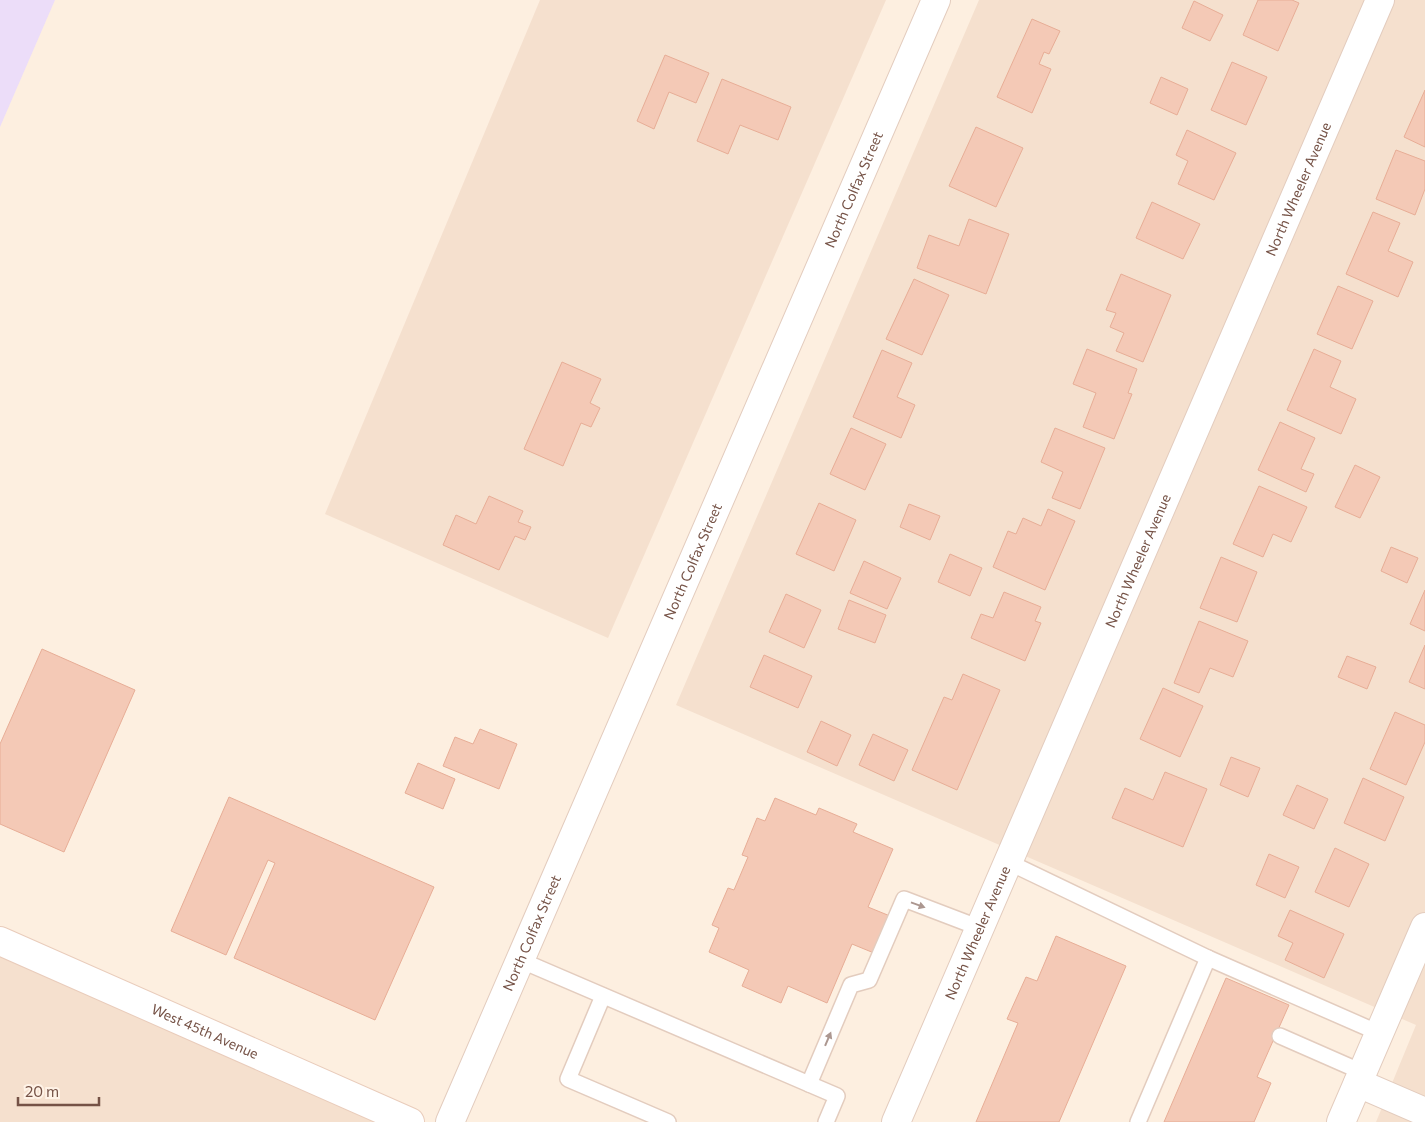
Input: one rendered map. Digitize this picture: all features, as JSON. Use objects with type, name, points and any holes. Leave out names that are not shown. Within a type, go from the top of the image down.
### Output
[{"type":"street","name":"North Colfax Street","points":[[450,1122],[936,0]]},
{"type":"street","name":"North Wheeler Avenue","points":[[896,1122],[1380,0]]},
{"type":"street","points":[[1341,1122],[1425,927]]},
{"type":"street","name":"West 45th Avenue","points":[[0,941],[410,1122]]},
{"type":"street","points":[[1360,1078],[1425,1112]]},
{"type":"lane","points":[[1008,862],[1208,958],[1379,1033]]},
{"type":"lane","points":[[809,1084],[851,985],[869,980],[904,899],[980,928]]},
{"type":"lane","points":[[1138,1122],[1208,958]]},
{"type":"lane","points":[[520,960],[837,1096],[826,1122]]},
{"type":"lane","points":[[603,996],[568,1079],[668,1122]]},
{"type":"lane","points":[[1280,1036],[1360,1078]]},
{"type":"shaded area","points":[[0,0],[55,0],[0,127]]},
{"type":"shaded area","points":[[540,0],[886,0],[608,638],[325,514]]},
{"type":"shaded area","points":[[979,0],[1425,0],[1425,1122],[1376,1122],[1416,1025],[676,705]]},
{"type":"shaded area","points":[[0,952],[391,1122],[0,1122]]},
{"type":"building","points":[[1258,0],[1292,0],[1299,3],[1278,51],[1243,35]]},
{"type":"building","points":[[1194,1],[1223,15],[1210,41],[1182,28]]},
{"type":"building","points":[[1032,19],[1060,31],[1049,54],[1044,52],[1039,64],[1051,69],[1032,113],[997,97]]},
{"type":"building","points":[[665,55],[709,73],[696,103],[669,92],[654,129],[637,121]]},
{"type":"building","points":[[1232,62],[1267,77],[1246,125],[1211,110]]},
{"type":"building","points":[[1161,77],[1188,89],[1177,115],[1150,103]]},
{"type":"building","points":[[722,79],[791,107],[778,140],[740,125],[728,154],[697,141]]},
{"type":"building","points":[[1425,90],[1425,147],[1404,137]]},
{"type":"building","points":[[976,127],[1023,148],[996,207],[949,186]]},
{"type":"building","points":[[1187,130],[1236,153],[1214,200],[1178,184],[1188,161],[1176,155]]},
{"type":"building","points":[[1396,150],[1425,161],[1425,189],[1415,215],[1376,199]]},
{"type":"building","points":[[1152,202],[1200,224],[1183,259],[1136,238]]},
{"type":"building","points":[[1373,212],[1400,223],[1388,251],[1413,262],[1398,297],[1346,274]]},
{"type":"building","points":[[969,219],[1009,234],[986,294],[917,268],[929,235],[959,246]]},
{"type":"building","points":[[1121,274],[1171,295],[1143,362],[1116,351],[1124,333],[1110,327],[1116,313],[1106,310]]},
{"type":"building","points":[[914,279],[949,295],[922,355],[886,339]]},
{"type":"building","points":[[1338,286],[1373,301],[1352,349],[1317,334]]},
{"type":"building","points":[[1087,349],[1137,369],[1128,393],[1132,394],[1114,439],[1083,427],[1096,393],[1073,384]]},
{"type":"building","points":[[1314,349],[1341,361],[1330,387],[1356,399],[1341,434],[1287,410]]},
{"type":"building","points":[[882,350],[912,363],[897,397],[915,405],[901,438],[853,417]]},
{"type":"building","points":[[562,362],[601,379],[590,403],[600,408],[591,427],[581,423],[563,466],[524,449]]},
{"type":"building","points":[[1280,422],[1315,438],[1301,469],[1314,474],[1306,492],[1258,470]]},
{"type":"building","points":[[851,428],[886,444],[865,490],[830,474]]},
{"type":"building","points":[[1055,428],[1105,448],[1080,509],[1052,498],[1063,472],[1041,462]]},
{"type":"building","points":[[1355,465],[1380,477],[1360,518],[1335,507]]},
{"type":"building","points":[[1259,486],[1307,507],[1291,542],[1273,534],[1263,557],[1233,544]]},
{"type":"building","points":[[489,496],[523,511],[518,522],[531,527],[525,540],[515,536],[499,570],[443,545],[456,515],[476,524]]},
{"type":"building","points":[[819,503],[856,520],[834,571],[796,554]]},
{"type":"building","points":[[909,504],[940,516],[930,540],[900,527]]},
{"type":"building","points":[[1048,509],[1075,521],[1045,590],[993,567],[1008,531],[1016,534],[1023,518],[1041,526]]},
{"type":"building","points":[[1391,547],[1418,558],[1407,583],[1381,571]]},
{"type":"building","points":[[950,554],[982,568],[970,596],[938,582]]},
{"type":"building","points":[[1221,557],[1257,572],[1237,622],[1200,608]]},
{"type":"building","points":[[864,561],[901,578],[887,609],[850,593]]},
{"type":"building","points":[[1425,590],[1425,631],[1410,624]]},
{"type":"building","points":[[1004,592],[1041,607],[1035,621],[1041,623],[1025,661],[971,638],[981,614],[993,618]]},
{"type":"building","points":[[786,594],[821,610],[804,648],[769,632]]},
{"type":"building","points":[[849,600],[886,615],[875,643],[838,629]]},
{"type":"building","points":[[1199,621],[1248,641],[1233,677],[1210,668],[1199,693],[1174,683]]},
{"type":"building","points":[[1425,645],[1425,689],[1409,682]]},
{"type":"building","points":[[42,649],[135,690],[64,852],[0,824],[0,744]]},
{"type":"building","points":[[764,655],[812,676],[798,708],[750,687]]},
{"type":"building","points":[[1347,656],[1376,667],[1367,689],[1338,677]]},
{"type":"building","points":[[963,674],[1000,690],[957,790],[912,770],[944,697],[952,700]]},
{"type":"building","points":[[1163,688],[1203,706],[1180,757],[1140,739]]},
{"type":"building","points":[[1395,712],[1425,725],[1425,742],[1406,785],[1370,769]]},
{"type":"building","points":[[821,721],[851,735],[837,766],[807,752]]},
{"type":"building","points":[[480,729],[517,744],[499,789],[443,766],[455,737],[473,744]]},
{"type":"building","points":[[873,734],[908,750],[894,781],[859,765]]},
{"type":"building","points":[[1231,757],[1260,768],[1248,797],[1220,785]]},
{"type":"building","points":[[418,763],[455,779],[443,809],[405,793]]},
{"type":"building","points":[[1165,772],[1207,789],[1183,847],[1112,818],[1125,788],[1153,800]]},
{"type":"building","points":[[1363,778],[1404,797],[1385,841],[1344,823]]},
{"type":"building","points":[[1297,785],[1328,799],[1314,829],[1283,815]]},
{"type":"building","points":[[229,797],[434,887],[375,1020],[234,958],[275,863],[268,860],[226,955],[171,931]]},
{"type":"building","points":[[775,798],[816,815],[819,808],[857,824],[853,832],[893,849],[868,907],[890,916],[874,953],[852,944],[827,1003],[788,986],[781,1003],[742,986],[749,970],[709,952],[719,928],[712,925],[728,888],[734,890],[748,857],[742,855],[757,818],[765,821]]},
{"type":"building","points":[[1335,848],[1369,864],[1349,907],[1315,892]]},
{"type":"building","points":[[1269,854],[1299,867],[1285,898],[1256,885]]},
{"type":"building","points":[[1290,910],[1344,934],[1324,978],[1285,960],[1293,943],[1278,936]]},
{"type":"building","points":[[1056,936],[1126,966],[1059,1122],[976,1122],[1018,1023],[1007,1019],[1026,977],[1037,981]]},
{"type":"building","points":[[1226,978],[1289,1005],[1257,1077],[1271,1083],[1254,1122],[1164,1122]]}]
